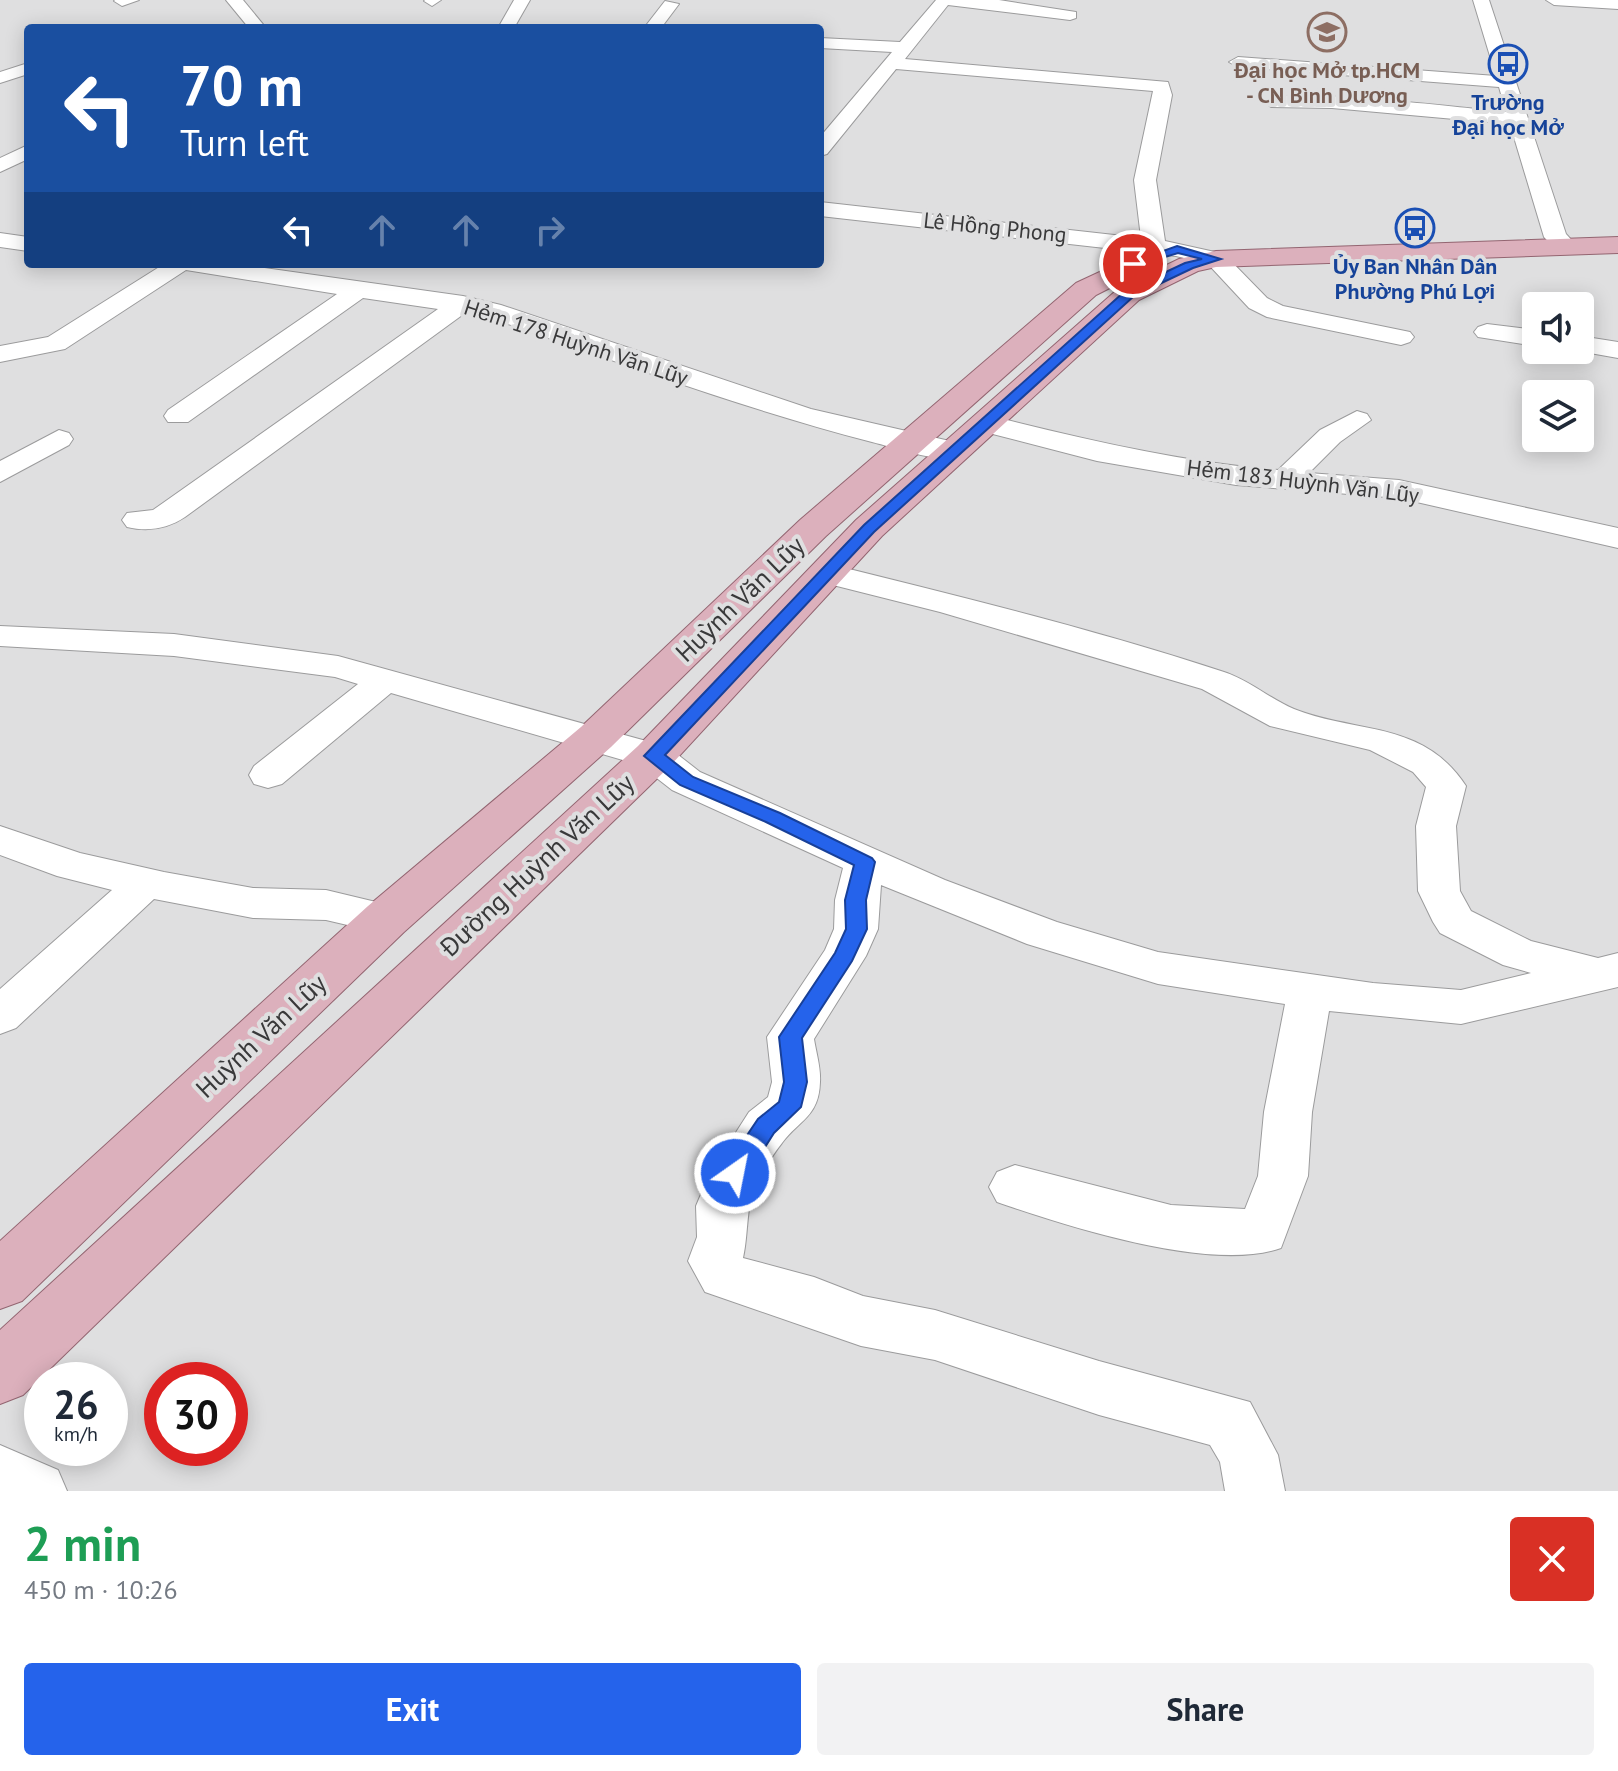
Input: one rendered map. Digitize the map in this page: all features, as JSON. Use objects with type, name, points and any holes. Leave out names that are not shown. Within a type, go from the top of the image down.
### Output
[{"type":"main road","points":[[1560,242],[1618,236]]},
{"type":"main road","name":"Đường Huỳnh Văn Lũy","points":[[0,1373],[654,756],[825,573],[1129,294],[1177,255],[1560,242]]},
{"type":"main road","points":[[1560,242],[1618,245]]},
{"type":"main road","name":"Huỳnh Văn Lũy","points":[[0,1281],[386,919],[596,737],[813,528],[1086,289],[1177,255]]},
{"type":"street","points":[[122,1],[131,0]]},
{"type":"street","points":[[234,0],[255,24]]},
{"type":"street","points":[[508,24],[522,0]]},
{"type":"street","points":[[525,24],[538,0]]},
{"type":"street","points":[[824,145],[944,0],[1070,15]]},
{"type":"street","points":[[1481,0],[1519,127],[1560,242]]},
{"type":"street","points":[[1554,0],[1618,4]]},
{"type":"street","points":[[655,24],[671,4]]},
{"type":"street","points":[[824,44],[1161,86],[1163,95],[1145,180],[1177,255],[1276,312],[1401,337]]},
{"type":"street","points":[[1238,62],[1505,82]]},
{"type":"street","points":[[0,78],[24,69]]},
{"type":"street","points":[[1271,101],[1332,102],[1519,127]]},
{"type":"street","points":[[1399,127],[1519,127]]},
{"type":"street","points":[[0,166],[24,153]]},
{"type":"street","name":"Lê Hồng Phong","points":[[824,210],[1177,255]]},
{"type":"street","name":"Lê Hồng Phong","points":[[824,217],[1177,255]]},
{"type":"street","points":[[0,240],[24,243]]},
{"type":"street","points":[[0,354],[56,343],[174,268]]},
{"type":"street","name":"Hẻm 178 Huỳnh Văn Lũy","points":[[238,268],[357,291],[463,303],[492,310],[801,415],[910,443],[972,438]]},
{"type":"street","points":[[178,416],[357,291]]},
{"type":"street","points":[[138,520],[160,519],[174,510],[463,303]]},
{"type":"street","points":[[1487,332],[1522,336]]},
{"type":"street","points":[[1594,346],[1618,350]]},
{"type":"street","points":[[1284,481],[1330,436],[1357,420]]},
{"type":"street","name":"Hẻm 183 Huỳnh Văn Lũy","points":[[972,438],[1097,452],[1284,481],[1399,489],[1618,538]]},
{"type":"street","points":[[0,473],[59,439]]},
{"type":"street","points":[[825,573],[952,605],[1215,681],[1283,718],[1382,741],[1427,763],[1446,786],[1436,826],[1439,891],[1455,922],[1519,954],[1608,972]]},
{"type":"street","points":[[0,636],[174,645],[338,667],[596,737],[654,756],[686,781],[773,817],[865,862],[1042,933],[1158,968],[1310,991],[1461,1007],[1608,972]]},
{"type":"street","points":[[268,775],[385,680]]},
{"type":"street","points":[[0,840],[72,866],[146,883],[253,903],[326,905],[386,919]]},
{"type":"street","points":[[865,862],[856,900],[856,929],[844,956],[790,1037],[796,1082],[790,1107],[766,1126],[735,1173],[722,1206],[723,1237],[715,1261],[724,1275],[755,1288],[814,1302],[861,1321],[935,1335],[1099,1388],[1229,1422],[1248,1455],[1255,1491]]},
{"type":"street","points":[[0,1016],[146,883]]},
{"type":"street","points":[[1015,1187],[1171,1228],[1262,1232],[1283,1176],[1288,1112],[1310,991]]},
{"type":"street","points":[[0,1474],[37,1491]]},
{"type":"place","name":"Đại học Mở tp.HCM - CN Bình Dương","points":[[1327,32]]},
{"type":"place","name":"Trường Đại học Mở","points":[[1508,64]]},
{"type":"place","name":"Ủy Ban Nhân Dân Phường Phú Lợi","points":[[1415,228]]},
{"type":"route","points":[[735,1173],[766,1126],[790,1107],[796,1082],[790,1037],[844,956],[856,929],[856,900],[865,862],[773,817],[686,781],[654,756],[869,528],[1129,294],[1189,265],[1216,259],[1177,249],[1133,264]]}]
